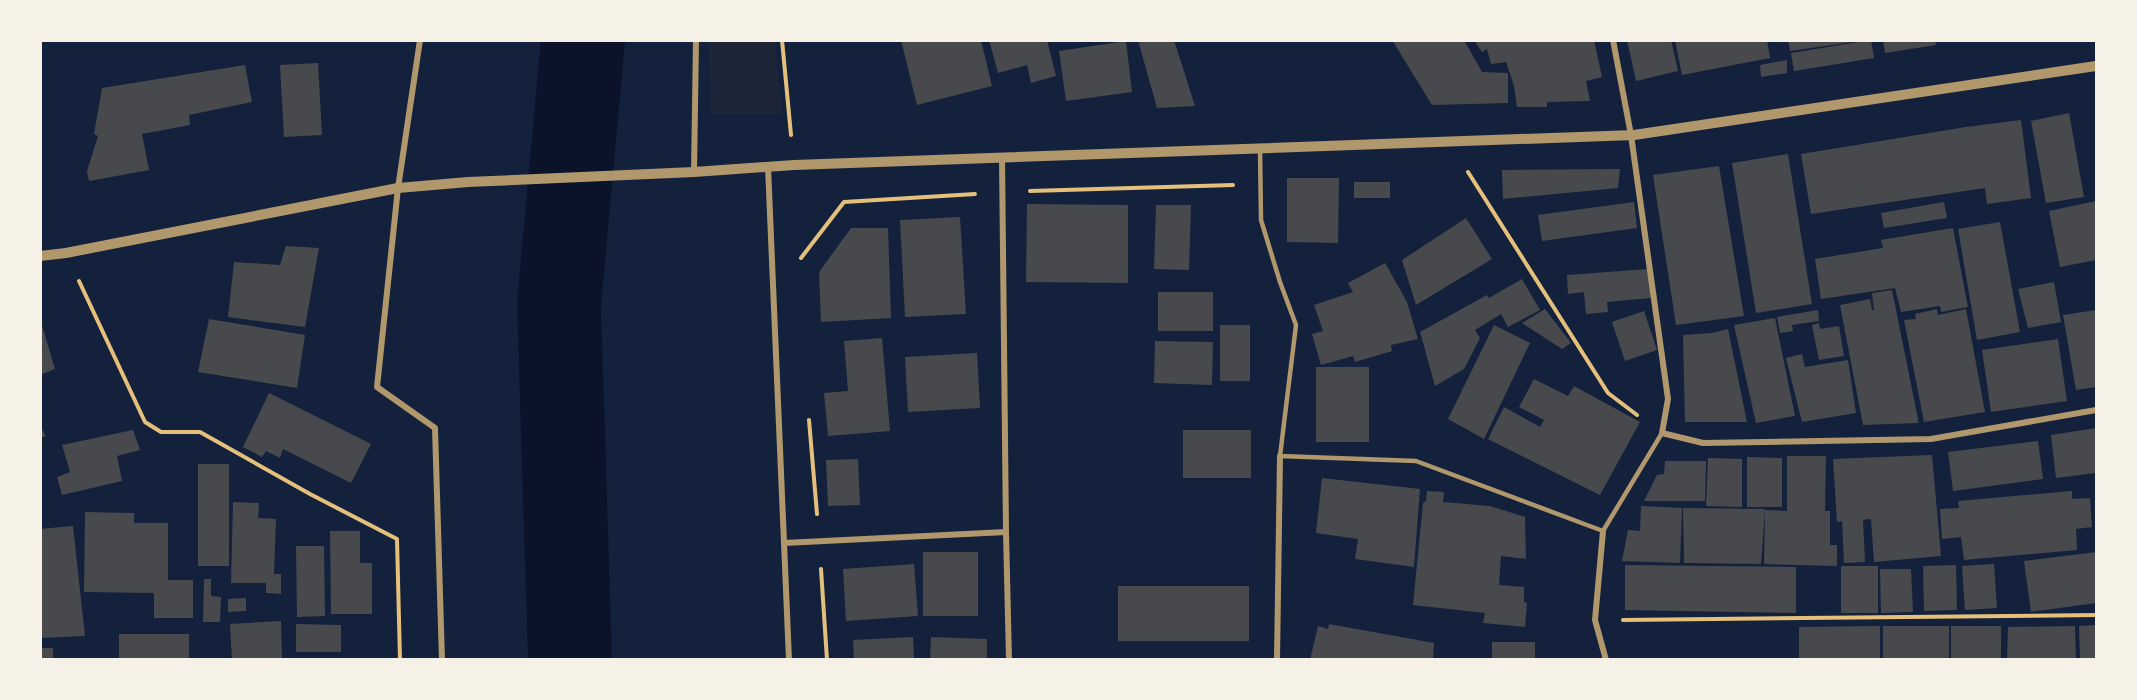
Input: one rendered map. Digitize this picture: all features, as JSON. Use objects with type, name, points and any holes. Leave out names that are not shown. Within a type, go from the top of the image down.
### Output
[{"type":"street","points":[[420,40],[398,188],[377,387],[435,428],[442,660]]},
{"type":"street","points":[[694,172],[696,40]]},
{"type":"street","points":[[1613,40],[1631,135],[1668,399],[1662,433],[1703,443],[1931,439],[2097,410]]},
{"type":"street","points":[[40,256],[66,253],[398,188],[468,182],[794,165],[1631,135],[2097,66]]},
{"type":"street","points":[[1002,157],[1009,660]]},
{"type":"street","points":[[768,167],[789,660]]},
{"type":"street","points":[[1277,660],[1280,456]]},
{"type":"street","points":[[1603,531],[1595,620],[1606,660]]},
{"type":"street","points":[[784,543],[1006,532]]},
{"type":"lane","points":[[1260,148],[1261,220],[1296,325],[1280,456],[1416,461],[1603,531],[1662,433]]},
{"type":"path","points":[[782,40],[794,165]]},
{"type":"path","points":[[1450,140],[1608,393],[1662,433]]},
{"type":"path","points":[[797,264],[844,202],[1001,192],[1261,185]]},
{"type":"path","points":[[66,253],[146,422],[161,432],[200,432],[310,494],[397,539],[400,660]]},
{"type":"path","points":[[809,415],[827,660]]},
{"type":"path","points":[[1595,620],[2097,615]]},
{"type":"shaded area","points":[[709,41],[775,41],[782,114],[711,114]]},
{"type":"building","points":[[901,40],[981,40],[992,86],[917,105]]},
{"type":"building","points":[[989,40],[1047,40],[1056,76],[1031,83],[1027,65],[998,73]]},
{"type":"building","points":[[1138,40],[1174,40],[1195,106],[1157,108]]},
{"type":"building","points":[[1392,40],[1464,40],[1482,72],[1508,73],[1508,103],[1432,105]]},
{"type":"building","points":[[1474,40],[1594,40],[1602,77],[1586,81],[1590,101],[1547,102],[1547,107],[1517,107],[1514,86],[1506,62],[1491,64],[1487,49],[1482,52]]},
{"type":"building","points":[[1627,40],[1671,40],[1678,71],[1636,81]]},
{"type":"building","points":[[1675,40],[1767,40],[1770,58],[1682,75]]},
{"type":"building","points":[[1788,40],[1853,40],[1853,42],[1790,51]]},
{"type":"building","points":[[1871,40],[1874,58],[1794,71],[1791,53]]},
{"type":"building","points":[[1883,40],[1935,40],[1936,45],[1885,53]]},
{"type":"building","points":[[1126,41],[1132,92],[1066,101],[1059,51]]},
{"type":"building","points":[[1787,60],[1787,73],[1761,77],[1760,65]]},
{"type":"building","points":[[318,63],[322,135],[284,137],[280,65]]},
{"type":"building","points":[[245,65],[252,102],[189,115],[190,125],[142,134],[149,170],[89,181],[87,171],[98,136],[94,134],[102,88]]},
{"type":"building","points":[[2069,113],[2084,197],[2046,203],[2031,121]]},
{"type":"building","points":[[2021,120],[2031,198],[1987,204],[1985,188],[1811,214],[1801,154]]},
{"type":"building","points":[[1788,154],[1812,304],[1756,313],[1732,163]]},
{"type":"building","points":[[1719,166],[1744,316],[1676,325],[1653,175]]},
{"type":"building","points":[[1620,169],[1618,188],[1503,199],[1502,170]]},
{"type":"building","points":[[1287,178],[1339,178],[1338,243],[1287,242]]},
{"type":"building","points":[[1354,182],[1390,182],[1390,198],[1354,198]]},
{"type":"building","points":[[2096,201],[2096,260],[2060,267],[2049,211]]},
{"type":"building","points":[[1634,202],[1637,228],[1542,241],[1538,215]]},
{"type":"building","points":[[1944,202],[1947,218],[1884,228],[1881,213]]},
{"type":"building","points":[[1027,204],[1128,205],[1128,283],[1026,282]]},
{"type":"building","points":[[1156,205],[1191,205],[1189,270],[1154,269]]},
{"type":"building","points":[[960,217],[966,314],[905,317],[900,220]]},
{"type":"building","points":[[1466,218],[1492,259],[1416,305],[1402,260]]},
{"type":"building","points":[[2000,222],[2020,332],[1977,340],[1958,229]]},
{"type":"building","points":[[851,228],[888,228],[891,318],[821,322],[819,272]]},
{"type":"building","points":[[1953,228],[1968,307],[1941,312],[1940,306],[1901,312],[1895,288],[1821,299],[1815,259],[1883,248],[1881,240]]},
{"type":"building","points":[[286,246],[319,248],[305,327],[228,317],[234,262],[280,265]]},
{"type":"building","points":[[1385,263],[1407,302],[1418,339],[1391,345],[1392,351],[1355,362],[1353,356],[1321,365],[1312,334],[1323,331],[1314,305],[1353,292],[1348,283]]},
{"type":"building","points":[[1648,269],[1651,298],[1607,302],[1608,312],[1586,314],[1584,292],[1568,294],[1567,275]]},
{"type":"building","points":[[1522,279],[1540,310],[1508,327],[1501,314],[1475,330],[1480,338],[1464,369],[1435,386],[1420,332],[1487,295],[1489,298]]},
{"type":"building","points":[[2054,282],[2061,322],[2028,328],[2018,289]]},
{"type":"building","points":[[1892,290],[1918,423],[1863,425],[1840,305],[1870,299],[1872,310],[1874,310],[1872,293]]},
{"type":"building","points":[[1158,292],[1213,292],[1213,331],[1158,331]]},
{"type":"building","points":[[1545,309],[1571,343],[1562,349],[1522,323]]},
{"type":"building","points":[[1937,309],[1938,315],[1966,309],[1985,412],[1924,422],[1904,320],[1916,319],[1915,314]]},
{"type":"building","points":[[1818,310],[1819,321],[1792,325],[1793,331],[1780,333],[1777,317]]},
{"type":"building","points":[[2096,310],[2096,387],[2076,390],[2063,315]]},
{"type":"building","points":[[1644,311],[1657,350],[1625,361],[1612,322]]},
{"type":"building","points":[[1775,318],[1795,416],[1756,423],[1734,325]]},
{"type":"building","points":[[209,319],[305,335],[297,388],[198,372]]},
{"type":"building","points":[[40,322],[55,369],[40,375]]},
{"type":"building","points":[[1819,323],[1820,329],[1839,326],[1844,356],[1819,360],[1812,325]]},
{"type":"building","points":[[1220,325],[1250,325],[1250,381],[1220,381]]},
{"type":"building","points":[[1494,325],[1530,343],[1484,439],[1448,419]]},
{"type":"building","points":[[1728,329],[1747,422],[1685,422],[1683,335],[1712,333]]},
{"type":"building","points":[[882,338],[890,431],[828,436],[824,393],[848,391],[844,341]]},
{"type":"building","points":[[2058,339],[2067,401],[1991,412],[1982,350]]},
{"type":"building","points":[[1155,341],[1213,342],[1212,385],[1154,383]]},
{"type":"building","points":[[977,353],[980,408],[908,412],[905,357]]},
{"type":"building","points":[[1802,354],[1805,367],[1848,360],[1856,413],[1802,422],[1786,358]]},
{"type":"building","points":[[1316,367],[1369,367],[1369,442],[1316,442]]},
{"type":"building","points":[[1534,379],[1568,396],[1574,386],[1640,422],[1600,495],[1488,439],[1504,407],[1540,427],[1544,420],[1519,407]]},
{"type":"building","points":[[269,393],[371,444],[351,483],[283,449],[280,458],[266,451],[262,457],[243,447]]},
{"type":"building","points":[[40,426],[46,436],[40,438]]},
{"type":"building","points":[[2096,428],[2096,473],[2056,478],[2051,435]]},
{"type":"building","points":[[133,430],[140,450],[117,456],[122,481],[62,495],[57,477],[70,472],[62,445]]},
{"type":"building","points":[[1183,430],[1251,430],[1251,478],[1183,478]]},
{"type":"building","points":[[2038,441],[2043,479],[1953,491],[1948,452]]},
{"type":"building","points":[[1932,455],[1941,556],[1874,562],[1871,519],[1863,520],[1865,562],[1844,563],[1842,521],[1837,522],[1833,459]]},
{"type":"building","points":[[1787,456],[1826,456],[1825,511],[1830,511],[1830,545],[1837,545],[1837,566],[1764,564],[1765,510],[1787,511]]},
{"type":"building","points":[[1747,457],[1782,458],[1782,507],[1747,507]]},
{"type":"building","points":[[1708,458],[1742,459],[1742,507],[1706,506]]},
{"type":"building","points":[[858,459],[860,505],[828,506],[826,460]]},
{"type":"building","points":[[1665,461],[1706,461],[1705,501],[1644,501],[1657,475],[1664,474]]},
{"type":"building","points":[[198,464],[229,464],[229,566],[198,566]]},
{"type":"building","points":[[1322,478],[1420,489],[1414,567],[1355,559],[1358,539],[1316,533]]},
{"type":"building","points":[[1427,491],[1444,492],[1443,502],[1490,506],[1525,517],[1526,559],[1501,556],[1499,585],[1524,587],[1524,602],[1527,603],[1525,627],[1483,623],[1485,613],[1413,605],[1423,503],[1426,501]]},
{"type":"building","points":[[2072,491],[2072,499],[2090,498],[2092,527],[2076,529],[2077,550],[1964,560],[1961,537],[1942,539],[1940,509],[1959,508],[1958,501]]},
{"type":"building","points":[[233,502],[259,503],[258,518],[276,519],[274,574],[281,574],[281,594],[266,593],[266,583],[231,583]]},
{"type":"building","points":[[1641,506],[1682,508],[1680,563],[1622,561],[1628,530],[1640,531]]},
{"type":"building","points":[[1683,508],[1765,509],[1761,564],[1684,563]]},
{"type":"building","points":[[85,512],[134,513],[134,523],[168,523],[168,580],[193,580],[193,618],[154,618],[154,593],[84,592]]},
{"type":"building","points":[[73,526],[85,636],[40,638],[40,529]]},
{"type":"building","points":[[330,531],[360,531],[360,563],[372,563],[372,614],[331,614]]},
{"type":"building","points":[[296,546],[324,546],[325,616],[297,617]]},
{"type":"building","points":[[923,552],[978,552],[978,616],[923,616]]},
{"type":"building","points":[[2096,552],[2096,603],[2031,612],[2024,561]]},
{"type":"building","points":[[914,564],[918,616],[846,621],[843,569]]},
{"type":"building","points":[[1994,564],[1997,608],[1965,610],[1962,566]]},
{"type":"building","points":[[1625,565],[1796,567],[1796,613],[1625,610]]},
{"type":"building","points":[[1956,565],[1957,610],[1924,611],[1923,566]]},
{"type":"building","points":[[1841,566],[1878,566],[1878,613],[1841,613]]},
{"type":"building","points":[[1880,569],[1911,569],[1913,612],[1881,613]]},
{"type":"building","points":[[204,579],[211,579],[211,596],[221,597],[220,622],[203,622]]},
{"type":"building","points":[[1118,586],[1249,586],[1249,641],[1118,641]]},
{"type":"building","points":[[246,598],[246,611],[228,612],[228,599]]},
{"type":"building","points":[[281,621],[282,660],[232,660],[230,624]]},
{"type":"building","points":[[296,624],[341,625],[341,652],[296,652]]},
{"type":"building","points":[[1329,624],[1434,643],[1433,660],[1310,660],[1318,626],[1328,629]]},
{"type":"building","points":[[2096,625],[2096,660],[2080,660],[2079,626]]},
{"type":"building","points":[[1880,626],[1880,660],[1799,660],[1799,627]]},
{"type":"building","points":[[1883,626],[1949,626],[1949,660],[1883,660]]},
{"type":"building","points":[[1951,626],[2001,626],[2001,660],[1951,660]]},
{"type":"building","points":[[2075,626],[2076,660],[2007,660],[2008,627]]},
{"type":"building","points":[[119,634],[189,634],[189,660],[119,660]]},
{"type":"building","points":[[913,637],[914,660],[854,660],[853,640]]},
{"type":"building","points":[[931,637],[987,639],[987,660],[930,660]]},
{"type":"building","points":[[1492,642],[1535,642],[1535,660],[1492,660]]},
{"type":"building","points":[[40,648],[53,648],[53,660],[40,660]]},
{"type":"waterway","points":[[570,660],[559,304],[583,40]]}]
